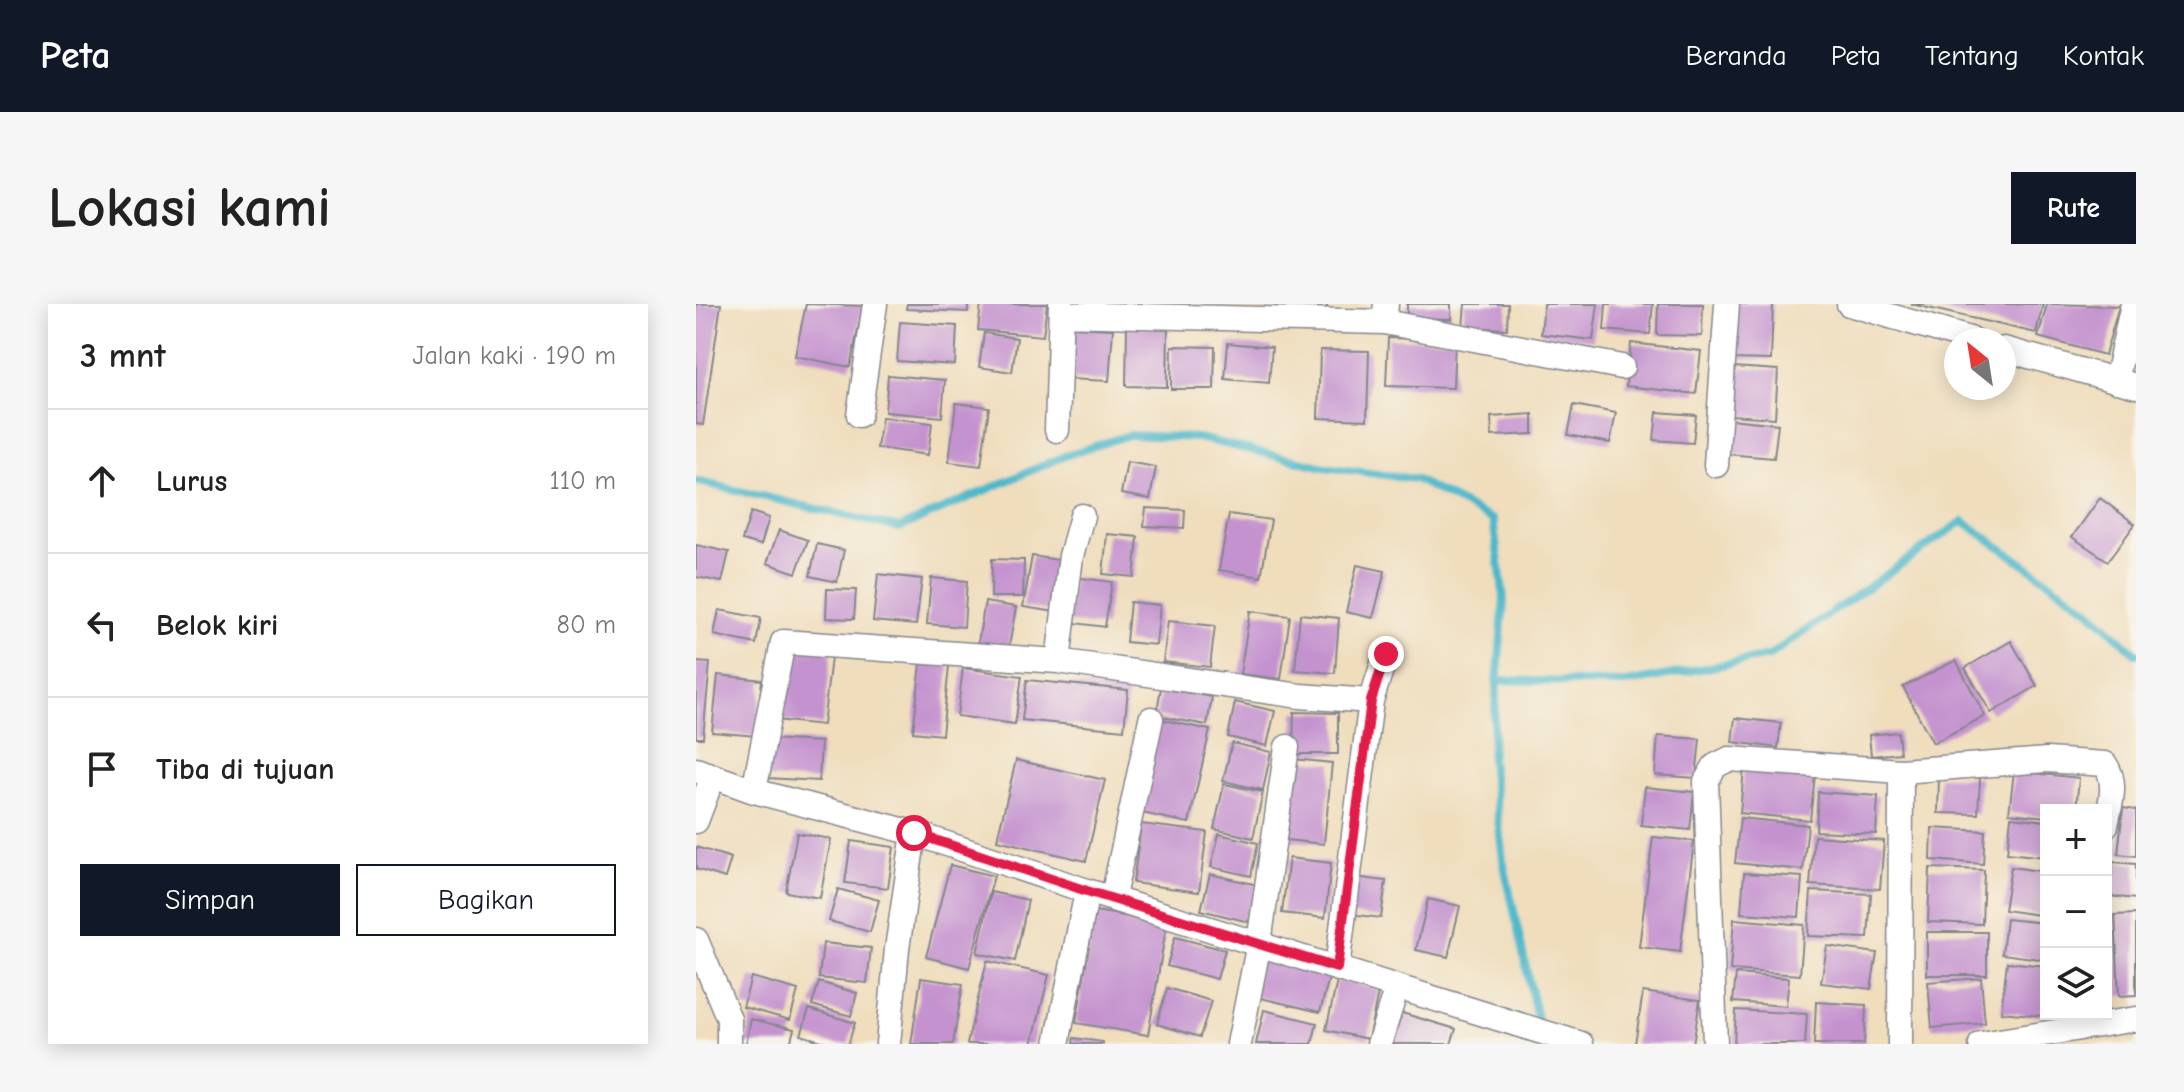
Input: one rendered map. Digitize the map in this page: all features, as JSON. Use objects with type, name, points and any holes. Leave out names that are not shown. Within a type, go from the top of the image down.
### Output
[{"type":"street","points":[[859,415],[875,304]]},
{"type":"street","points":[[1716,465],[1727,304]]},
{"type":"street","points":[[1849,304],[1944,332]]},
{"type":"street","points":[[2016,352],[2126,384],[2133,304]]},
{"type":"street","points":[[1057,430],[1061,309],[1385,313],[1622,367]]},
{"type":"street","points":[[1058,661],[1071,556],[1082,516]]},
{"type":"street","points":[[754,791],[783,642],[1058,661],[1300,696],[1371,701]]},
{"type":"street","points":[[1337,968],[1371,701],[1386,654]]},
{"type":"street","points":[[1113,897],[1151,719]]},
{"type":"street","points":[[1239,1044],[1259,943],[1287,747]]},
{"type":"street","points":[[1715,1044],[1706,781],[1715,766],[1729,759],[1901,771],[2047,760],[2105,764],[2113,783],[2110,804]]},
{"type":"street","points":[[1900,1044],[1901,771]]},
{"type":"street","points":[[696,821],[704,773],[754,791],[914,833],[1087,891],[1579,1043]]},
{"type":"street","points":[[888,1044],[897,949],[914,833]]},
{"type":"street","points":[[1057,1044],[1087,891]]},
{"type":"street","points":[[696,940],[729,1019],[729,1044]]},
{"type":"street","points":[[1379,1044],[1397,987]]},
{"type":"street","points":[[1981,1044],[2136,1019]]},
{"type":"building","points":[[696,304],[721,304],[703,425],[696,424]]},
{"type":"building","points":[[806,304],[863,306],[850,367],[795,356]]},
{"type":"building","points":[[907,304],[968,304],[968,312],[906,309]]},
{"type":"building","points":[[981,304],[1047,304],[1043,336],[978,330]]},
{"type":"building","points":[[1327,304],[1327,308],[1291,306]]},
{"type":"building","points":[[1407,304],[1451,304],[1451,319],[1407,318]]},
{"type":"building","points":[[1465,304],[1508,304],[1507,329],[1463,327]]},
{"type":"building","points":[[1544,304],[1598,304],[1593,340],[1541,334]]},
{"type":"building","points":[[1606,304],[1653,304],[1650,334],[1604,330]]},
{"type":"building","points":[[1658,304],[1703,304],[1702,336],[1657,335]]},
{"type":"building","points":[[1733,304],[1773,304],[1771,360],[1731,359]]},
{"type":"building","points":[[1911,304],[2043,304],[2036,333]]},
{"type":"building","points":[[2047,304],[2119,306],[2105,355],[2038,337]]},
{"type":"building","points":[[900,322],[957,326],[955,365],[897,361]]},
{"type":"building","points":[[1071,327],[1113,329],[1109,381],[1067,379]]},
{"type":"building","points":[[1127,327],[1168,328],[1167,387],[1126,386]]},
{"type":"building","points":[[984,333],[1017,338],[1012,372],[979,367]]},
{"type":"building","points":[[1388,338],[1455,340],[1453,388],[1386,386]]},
{"type":"building","points":[[1228,343],[1272,347],[1269,383],[1225,379]]},
{"type":"building","points":[[1631,343],[1701,351],[1696,394],[1626,386]]},
{"type":"building","points":[[1172,346],[1215,347],[1214,389],[1171,389]]},
{"type":"building","points":[[1320,350],[1369,351],[1367,420],[1318,418]]},
{"type":"building","points":[[1733,367],[1778,370],[1775,418],[1730,415]]},
{"type":"building","points":[[888,375],[945,380],[942,417],[885,412]]},
{"type":"building","points":[[956,403],[989,407],[981,466],[949,462]]},
{"type":"building","points":[[1574,405],[1616,413],[1610,443],[1568,435]]},
{"type":"building","points":[[1657,412],[1696,415],[1693,443],[1654,440]]},
{"type":"building","points":[[1533,414],[1533,434],[1492,436],[1491,417]]},
{"type":"building","points":[[882,417],[932,423],[928,455],[877,448]]},
{"type":"building","points":[[1730,419],[1778,424],[1774,458],[1726,454]]},
{"type":"building","points":[[1127,462],[1156,467],[1150,499],[1121,494]]},
{"type":"building","points":[[2100,498],[2135,524],[2108,561],[2072,537]]},
{"type":"building","points":[[1146,508],[1185,510],[1184,528],[1144,526]]},
{"type":"building","points":[[751,512],[769,518],[761,545],[742,540]]},
{"type":"building","points":[[1229,514],[1271,520],[1261,577],[1219,570]]},
{"type":"building","points":[[779,530],[808,540],[796,573],[767,563]]},
{"type":"building","points":[[1107,534],[1138,537],[1134,577],[1103,574]]},
{"type":"building","points":[[817,544],[844,550],[837,582],[810,576]]},
{"type":"building","points":[[696,545],[729,552],[722,582],[696,577]]},
{"type":"building","points":[[1032,556],[1065,561],[1056,612],[1023,607]]},
{"type":"building","points":[[992,559],[1024,560],[1023,597],[991,597]]},
{"type":"building","points":[[1357,565],[1385,571],[1373,618],[1346,612]]},
{"type":"building","points":[[878,574],[922,579],[916,625],[873,621]]},
{"type":"building","points":[[1074,577],[1112,582],[1105,627],[1067,622]]},
{"type":"building","points":[[931,578],[967,581],[964,627],[927,624]]},
{"type":"building","points":[[827,589],[856,590],[854,619],[826,618]]},
{"type":"building","points":[[985,602],[1016,607],[1009,647],[978,642]]},
{"type":"building","points":[[1130,602],[1160,605],[1156,645],[1126,642]]},
{"type":"building","points":[[719,610],[761,618],[756,644],[714,635]]},
{"type":"building","points":[[1250,611],[1290,616],[1281,679],[1240,674]]},
{"type":"building","points":[[1300,614],[1339,618],[1335,673],[1295,670]]},
{"type":"building","points":[[1168,621],[1215,626],[1210,667],[1163,662]]},
{"type":"building","points":[[2011,641],[2037,686],[1991,713],[1965,668]]},
{"type":"building","points":[[785,644],[832,649],[823,725],[776,720]]},
{"type":"building","points":[[1956,660],[1985,716],[1933,743],[1903,687]]},
{"type":"building","points":[[696,662],[710,663],[703,738],[696,738]]},
{"type":"building","points":[[921,663],[949,666],[942,735],[913,732]]},
{"type":"building","points":[[963,668],[1022,676],[1015,724],[957,716]]},
{"type":"building","points":[[718,675],[762,680],[756,736],[712,732]]},
{"type":"building","points":[[1027,680],[1128,690],[1124,730],[1022,720]]},
{"type":"building","points":[[1161,688],[1212,697],[1207,725],[1156,716]]},
{"type":"building","points":[[1235,702],[1275,711],[1267,746],[1228,737]]},
{"type":"building","points":[[1294,712],[1338,713],[1338,754],[1293,754]]},
{"type":"building","points":[[1735,718],[1781,723],[1778,748],[1732,742]]},
{"type":"building","points":[[1158,719],[1210,730],[1189,823],[1137,812]]},
{"type":"building","points":[[1898,732],[1900,753],[1871,756],[1869,735]]},
{"type":"building","points":[[1658,736],[1700,739],[1696,778],[1655,775]]},
{"type":"building","points":[[769,739],[821,742],[819,781],[767,778]]},
{"type":"building","points":[[1232,743],[1271,752],[1263,790],[1223,781]]},
{"type":"building","points":[[1293,759],[1332,763],[1324,844],[1286,840]]},
{"type":"building","points":[[1016,760],[1105,780],[1086,861],[997,840]]},
{"type":"building","points":[[1744,768],[1815,775],[1810,820],[1740,813]]},
{"type":"building","points":[[2014,771],[2079,778],[2077,804],[2040,804],[2040,816],[2009,813]]},
{"type":"building","points":[[1939,777],[1980,778],[1978,814],[1938,813]]},
{"type":"building","points":[[1224,784],[1263,792],[1253,838],[1214,829]]},
{"type":"building","points":[[1645,787],[1694,792],[1690,830],[1641,825]]},
{"type":"building","points":[[1818,792],[1878,796],[1876,834],[1816,831]]},
{"type":"building","points":[[2123,808],[2136,810],[2136,856],[2118,854]]},
{"type":"building","points":[[2011,817],[2040,820],[2040,856],[2007,853]]},
{"type":"building","points":[[1740,818],[1808,825],[1803,870],[1735,863]]},
{"type":"building","points":[[1141,824],[1207,832],[1199,892],[1133,883]]},
{"type":"building","points":[[1932,828],[1985,831],[1983,864],[1931,860]]},
{"type":"building","points":[[797,833],[831,839],[820,898],[786,892]]},
{"type":"building","points":[[1219,834],[1258,843],[1251,876],[1211,867]]},
{"type":"building","points":[[1814,836],[1884,841],[1880,889],[1810,885]]},
{"type":"building","points":[[1653,837],[1694,841],[1680,952],[1639,947]]},
{"type":"building","points":[[851,841],[894,847],[888,888],[845,883]]},
{"type":"building","points":[[696,847],[731,858],[725,878],[696,869]]},
{"type":"building","points":[[1289,858],[1331,863],[1325,918],[1282,913]]},
{"type":"building","points":[[2113,862],[2136,864],[2136,899],[2112,896]]},
{"type":"building","points":[[950,865],[994,876],[969,968],[926,957]]},
{"type":"building","points":[[2011,867],[2040,871],[2040,915],[2004,910]]},
{"type":"building","points":[[1930,868],[1984,870],[1982,924],[1928,922]]},
{"type":"building","points":[[1744,873],[1802,877],[1799,917],[1741,913]]},
{"type":"building","points":[[1210,874],[1258,885],[1249,922],[1201,910]]},
{"type":"building","points":[[1354,877],[1386,881],[1381,918],[1349,914]]},
{"type":"building","points":[[838,889],[879,900],[870,932],[829,921]]},
{"type":"building","points":[[1811,891],[1871,894],[1868,938],[1808,936]]},
{"type":"building","points":[[991,892],[1028,900],[1015,961],[977,953]]},
{"type":"building","points":[[1428,899],[1460,906],[1448,957],[1416,950]]},
{"type":"building","points":[[1095,911],[1167,923],[1148,1035],[1076,1023]]},
{"type":"building","points":[[2136,914],[2136,995],[2119,996],[2115,915]]},
{"type":"building","points":[[1734,919],[1804,925],[1800,975],[1730,970]]},
{"type":"building","points":[[2006,919],[2040,922],[2040,959],[2002,954]]},
{"type":"building","points":[[1927,932],[1987,932],[1987,975],[1927,975]]},
{"type":"building","points":[[1175,937],[1225,950],[1217,979],[1167,966]]},
{"type":"building","points":[[823,943],[871,948],[867,983],[819,978]]},
{"type":"building","points":[[1827,946],[1877,953],[1871,989],[1821,983]]},
{"type":"building","points":[[1261,957],[1330,974],[1320,1012],[1252,996]]},
{"type":"building","points":[[987,961],[1049,975],[1032,1044],[967,1044]]},
{"type":"building","points":[[2007,962],[2040,965],[2040,1016],[2001,1012]]},
{"type":"building","points":[[1736,974],[1789,978],[1786,1006],[1733,1002]]},
{"type":"building","points":[[751,977],[798,990],[790,1020],[743,1007]]},
{"type":"building","points":[[921,978],[963,984],[953,1044],[911,1044]]},
{"type":"building","points":[[1981,978],[1985,1023],[1932,1028],[1928,982]]},
{"type":"building","points":[[1337,981],[1379,989],[1368,1039],[1326,1030]]},
{"type":"building","points":[[819,982],[857,993],[851,1016],[812,1005]]},
{"type":"building","points":[[1167,988],[1211,1001],[1200,1037],[1157,1024]]},
{"type":"building","points":[[1643,992],[1700,1000],[1693,1044],[1635,1044]]},
{"type":"building","points":[[1816,1002],[1866,1005],[1864,1044],[1814,1044]]},
{"type":"building","points":[[809,1009],[855,1023],[848,1044],[831,1044],[801,1035]]},
{"type":"building","points":[[1264,1010],[1317,1023],[1312,1044],[1256,1044]]},
{"type":"building","points":[[1736,1010],[1807,1014],[1805,1044],[1734,1044]]},
{"type":"building","points":[[1402,1013],[1456,1029],[1451,1044],[1392,1044]]},
{"type":"building","points":[[751,1019],[794,1029],[790,1044],[746,1044]]},
{"type":"building","points":[[1074,1038],[1103,1042],[1103,1044],[1073,1044]]},
{"type":"waterway","points":[[696,481],[899,528],[1067,455],[1129,435],[1198,438],[1325,467],[1415,479],[1493,520],[1504,599],[1491,760],[1503,860],[1539,1028]]},
{"type":"waterway","points":[[1496,680],[1626,683],[1769,656],[1963,521],[2088,609],[2136,654]]},
{"type":"route","points":[[914,833],[1087,891],[1337,968],[1371,701],[1386,654]]}]
